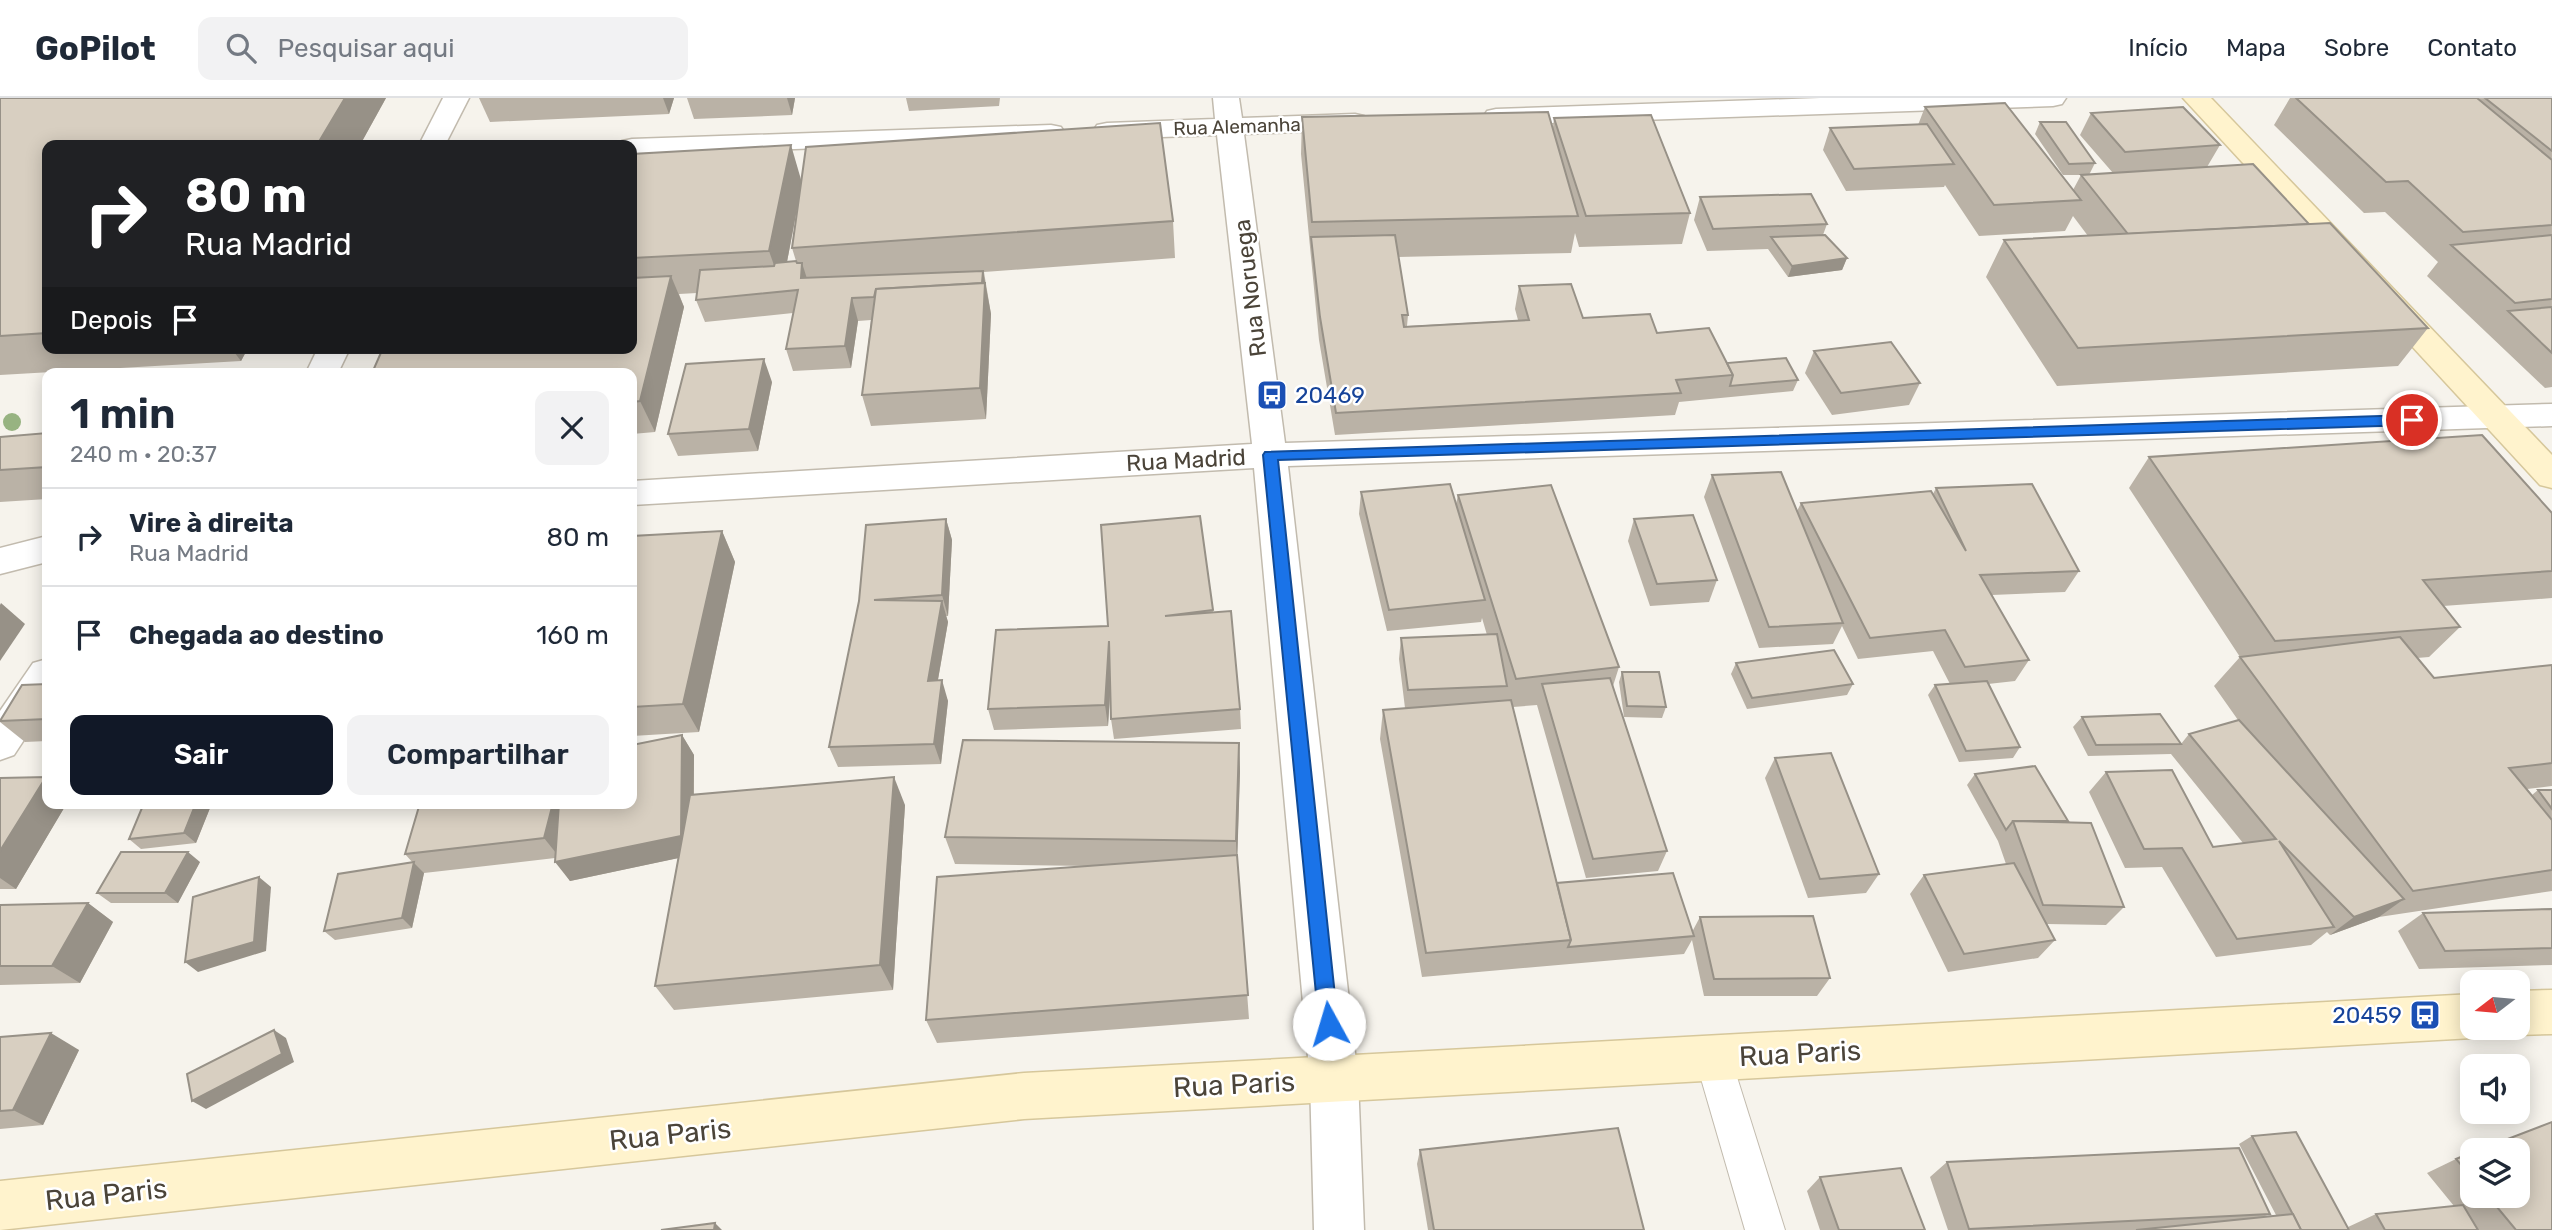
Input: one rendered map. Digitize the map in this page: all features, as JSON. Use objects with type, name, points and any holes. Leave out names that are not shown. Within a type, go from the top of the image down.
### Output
[{"type":"main road","points":[[2196,98],[2552,476]]},
{"type":"main road","points":[[2530,1013],[2552,1012]]},
{"type":"main road","name":"Rua Paris","points":[[0,1206],[1024,1096],[2460,1017]]},
{"type":"street","points":[[435,140],[456,98]]},
{"type":"street","points":[[1467,118],[2053,98]]},
{"type":"street","name":"Rua Alemanha","points":[[637,147],[1228,112],[1384,121]]},
{"type":"street","name":"Rua Noruega","points":[[1228,112],[1270,455],[1334,1079],[1339,1230]]},
{"type":"street","name":"Rua Madrid","points":[[637,493],[1270,455],[2552,415]]},
{"type":"street","points":[[0,561],[42,550]]},
{"type":"street","points":[[0,743],[42,681]]},
{"type":"lane","points":[[1713,1058],[1765,1230]]},
{"type":"building","points":[[0,98],[345,98],[320,140],[42,140],[42,333],[0,336]]},
{"type":"building","points":[[2296,98],[2477,98],[2552,160],[2552,225],[2463,232],[2408,181],[2386,182]]},
{"type":"building","points":[[2485,98],[2552,98],[2552,151]]},
{"type":"building","points":[[2005,103],[2081,200],[1994,205],[1925,107]]},
{"type":"building","points":[[2183,107],[2220,145],[2125,152],[2091,113]]},
{"type":"building","points":[[1548,112],[1578,216],[1312,222],[1302,117]]},
{"type":"building","points":[[1651,115],[1690,213],[1586,216],[1554,118]]},
{"type":"building","points":[[2040,122],[2066,122],[2095,163],[2069,164]]},
{"type":"building","points":[[1160,123],[1173,221],[792,248],[806,147]]},
{"type":"building","points":[[1927,124],[1954,164],[1854,169],[1830,128]]},
{"type":"building","points":[[791,145],[769,251],[637,258],[637,154]]},
{"type":"building","points":[[2253,164],[2309,224],[2128,234],[2081,175]]},
{"type":"building","points":[[1811,194],[1827,224],[1713,229],[1700,197]]},
{"type":"building","points":[[2330,223],[2428,328],[2078,348],[2004,240]]},
{"type":"building","points":[[1395,235],[1408,315],[1402,315],[1404,327],[1529,320],[1519,286],[1571,284],[1583,318],[1650,314],[1657,333],[1709,328],[1733,375],[1676,380],[1681,393],[1336,413],[1320,317],[1311,237]]},
{"type":"building","points":[[1825,235],[1847,258],[1792,266],[1771,237]]},
{"type":"building","points":[[2552,235],[2552,299],[2515,303],[2451,245]]},
{"type":"building","points":[[775,263],[802,263],[801,278],[983,271],[982,283],[876,289],[874,297],[852,298],[845,346],[786,349],[798,290],[696,300],[700,270],[774,266]]},
{"type":"building","points":[[671,276],[640,401],[637,401],[637,368],[374,368],[380,354],[637,354],[637,278]]},
{"type":"building","points":[[985,283],[980,388],[862,395],[876,289]]},
{"type":"building","points":[[2552,307],[2552,353],[2508,311]]},
{"type":"building","points":[[1891,342],[1920,383],[1841,393],[1814,351]]},
{"type":"building","points":[[1786,358],[1798,380],[1730,386],[1733,375],[1727,363]]},
{"type":"building","points":[[764,359],[749,429],[668,434],[686,364]]},
{"type":"building","points":[[42,433],[42,467],[0,470],[0,437]]},
{"type":"building","points":[[2482,435],[2552,513],[2552,571],[2423,580],[2460,627],[2275,641],[2149,457]]},
{"type":"building","points":[[1781,472],[1843,623],[1769,627],[1712,475]]},
{"type":"building","points":[[1450,484],[1485,600],[1389,610],[1361,492]]},
{"type":"building","points":[[2032,484],[2079,571],[1980,575],[2029,660],[1965,667],[1945,630],[1870,638],[1801,503],[1931,491],[1966,551],[1936,488]]},
{"type":"building","points":[[1551,485],[1619,667],[1516,679],[1458,495]]},
{"type":"building","points":[[1693,515],[1717,580],[1657,584],[1634,519]]},
{"type":"building","points":[[1200,516],[1213,610],[1165,616],[1231,611],[1240,709],[1111,719],[1109,641],[1105,705],[988,709],[996,630],[1108,626],[1101,525]]},
{"type":"building","points":[[946,519],[942,595],[874,600],[942,601],[928,681],[942,680],[934,744],[829,747],[859,601],[866,525]]},
{"type":"building","points":[[722,531],[683,704],[637,707],[637,536]]},
{"type":"building","points":[[1497,634],[1507,686],[1408,690],[1401,638]]},
{"type":"building","points":[[2400,637],[2434,678],[2552,665],[2552,763],[2509,768],[2552,820],[2552,870],[2413,891],[2240,657]]},
{"type":"building","points":[[1834,650],[1853,684],[1752,698],[1736,663]]},
{"type":"building","points":[[1622,672],[1659,672],[1666,707],[1627,706]]},
{"type":"building","points":[[1610,678],[1667,851],[1593,859],[1542,684]]},
{"type":"building","points":[[1987,681],[2020,747],[1966,751],[1935,685]]},
{"type":"building","points":[[42,684],[42,719],[0,721],[22,685]]},
{"type":"building","points":[[1511,700],[1571,940],[1426,953],[1383,710]]},
{"type":"building","points":[[2160,714],[2181,744],[2096,745],[2082,717]]},
{"type":"building","points":[[2239,720],[2404,899],[2354,917],[2279,841],[2334,927],[2237,939],[2182,848],[2144,849],[2106,772],[2172,770],[2213,847],[2276,839],[2189,734]]},
{"type":"building","points":[[682,735],[681,836],[555,862],[559,809],[637,809],[637,744]]},
{"type":"building","points":[[963,740],[1239,743],[1236,841],[945,837]]},
{"type":"building","points":[[1831,753],[1879,874],[1820,879],[1775,758]]},
{"type":"building","points":[[2035,766],[2068,821],[2013,821],[2006,830],[1975,774]]},
{"type":"building","points":[[42,777],[42,783],[0,851],[0,778]]},
{"type":"building","points":[[894,777],[880,965],[655,986],[690,795]]},
{"type":"building","points":[[2538,790],[2552,790],[2552,809]]},
{"type":"building","points":[[142,809],[194,809],[184,833],[129,839]]},
{"type":"building","points":[[418,809],[551,809],[544,838],[405,854]]},
{"type":"building","points":[[2013,821],[2091,823],[2124,907],[2043,905]]},
{"type":"building","points":[[121,852],[188,852],[165,893],[97,893]]},
{"type":"building","points":[[1237,855],[1248,995],[926,1020],[937,877]]},
{"type":"building","points":[[414,862],[402,918],[324,931],[338,874]]},
{"type":"building","points":[[2014,863],[2055,940],[1964,954],[1924,875]]},
{"type":"building","points":[[1673,873],[1694,936],[1568,947],[1571,940],[1557,883]]},
{"type":"building","points":[[259,877],[254,942],[185,962],[193,897]]},
{"type":"building","points":[[88,903],[52,966],[0,966],[0,905]]},
{"type":"building","points":[[2552,909],[2552,948],[2445,951],[2423,913]]},
{"type":"building","points":[[1813,916],[1830,978],[1714,979],[1700,917]]},
{"type":"building","points":[[274,1030],[282,1054],[192,1101],[187,1074]]},
{"type":"building","points":[[51,1033],[13,1110],[0,1111],[0,1037]]},
{"type":"building","points":[[2552,1122],[2552,1230],[2516,1230],[2498,1208],[2530,1208],[2530,1138],[2510,1138]]},
{"type":"building","points":[[1618,1128],[1644,1230],[1434,1230],[1420,1150]]},
{"type":"building","points":[[2296,1132],[2349,1230],[2301,1230],[2252,1136]]},
{"type":"building","points":[[2239,1148],[2270,1214],[1969,1229],[1947,1162]]},
{"type":"building","points":[[1901,1168],[1925,1230],[1839,1230],[1820,1177]]},
{"type":"building","points":[[2460,1205],[2460,1208],[2465,1208],[2478,1230],[2385,1230],[2376,1214]]},
{"type":"building","points":[[2293,1214],[2301,1230],[2136,1230]]},
{"type":"building","points":[[715,1223],[714,1230],[661,1230]]},
{"type":"place","name":"20469","points":[[1272,395]]},
{"type":"place","name":"20459","points":[[2425,1015]]},
{"type":"route","points":[[1329,1024],[1270,455],[2412,420]]}]
